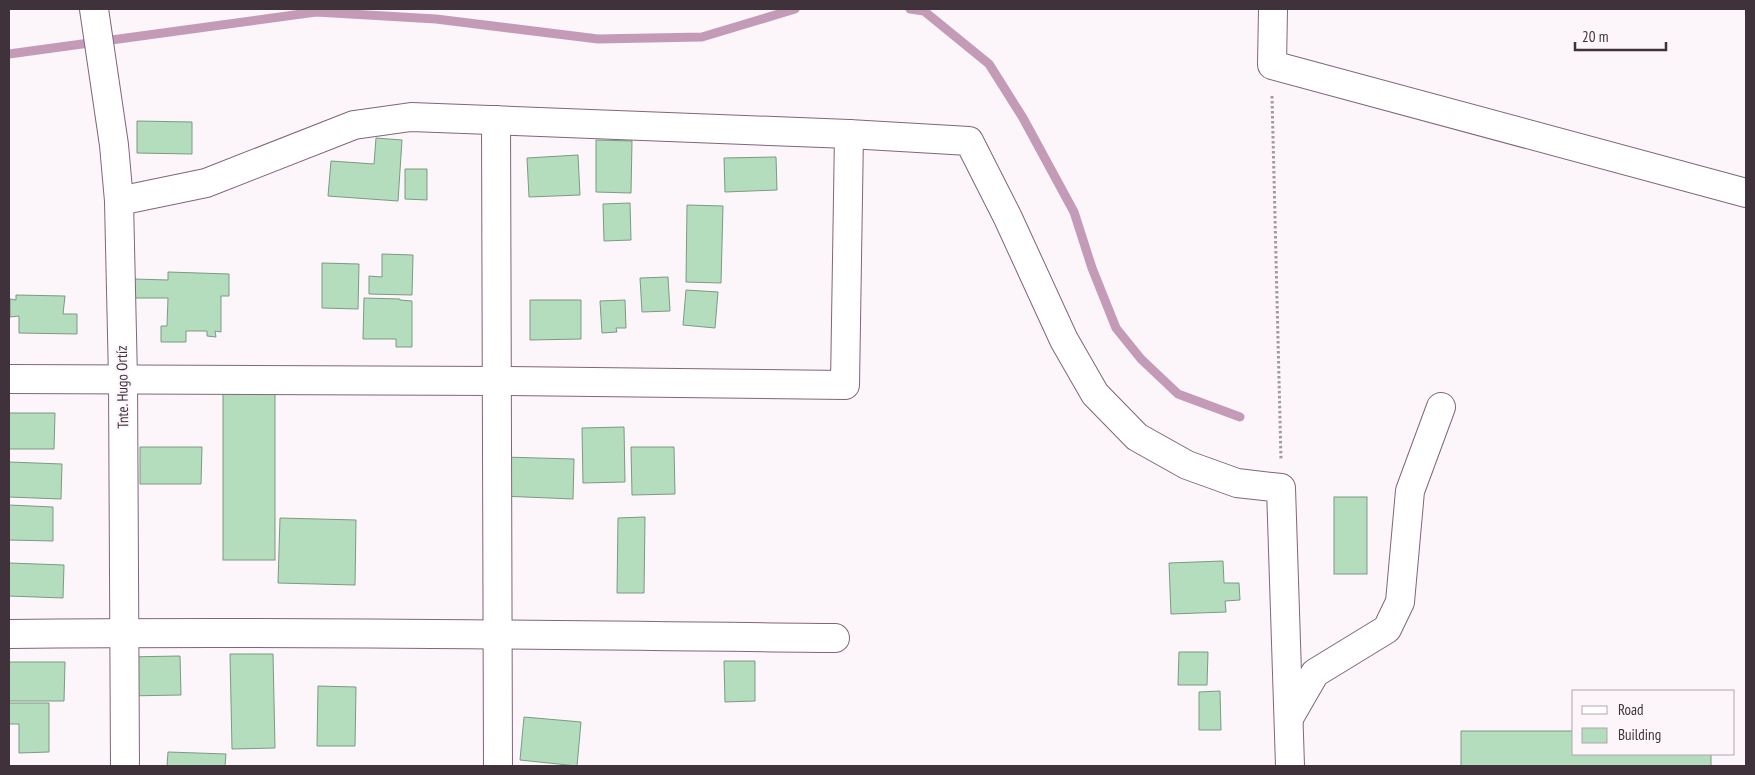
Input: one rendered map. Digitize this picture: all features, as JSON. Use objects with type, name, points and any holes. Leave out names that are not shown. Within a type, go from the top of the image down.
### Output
[{"type":"street","name":"Tnte. Hugo Ortíz","points":[[94,9],[114,145],[119,201],[123,379],[125,766]]},
{"type":"street","points":[[1273,9],[1272,65],[1746,193]]},
{"type":"street","points":[[119,201],[206,183],[354,125],[411,117],[849,134],[969,141],[1008,218],[1064,340],[1095,394],[1137,436],[1186,466],[1238,483],[1281,488],[1290,766]]},
{"type":"street","points":[[496,120],[498,766]]},
{"type":"street","points":[[9,380],[498,380],[845,385],[849,134]]},
{"type":"street","points":[[1289,718],[1314,673],[1387,629],[1400,602],[1410,491],[1441,406]]},
{"type":"street","points":[[9,634],[498,634],[834,638]]},
{"type":"path","points":[[1272,65],[1281,488]]},
{"type":"building","points":[[137,121],[192,122],[192,154],[137,153]]},
{"type":"building","points":[[376,138],[402,140],[398,201],[328,196],[331,161],[374,164]]},
{"type":"building","points":[[596,140],[632,141],[631,193],[596,192]]},
{"type":"building","points":[[578,155],[580,195],[529,197],[527,158]]},
{"type":"building","points":[[776,157],[777,190],[725,192],[724,158]]},
{"type":"building","points":[[405,169],[427,169],[427,200],[405,199]]},
{"type":"building","points":[[630,203],[631,240],[604,241],[603,204]]},
{"type":"building","points":[[687,205],[723,206],[721,283],[686,282]]},
{"type":"building","points":[[382,254],[413,255],[412,295],[369,294],[369,276],[382,277]]},
{"type":"building","points":[[322,263],[359,264],[358,309],[322,308]]},
{"type":"building","points":[[168,272],[229,274],[229,296],[221,296],[221,332],[215,331],[216,337],[207,336],[207,331],[186,331],[186,342],[161,342],[161,326],[167,326],[168,298],[134,298],[134,279],[168,280]]},
{"type":"building","points":[[668,277],[670,311],[642,312],[640,278]]},
{"type":"building","points":[[686,290],[718,292],[715,328],[683,325]]},
{"type":"building","points":[[16,295],[65,296],[63,314],[77,314],[77,334],[19,333],[19,316],[10,317],[10,299],[16,300]]},
{"type":"building","points":[[364,298],[412,301],[412,347],[396,347],[396,339],[363,339]]},
{"type":"building","points":[[530,300],[581,300],[581,339],[530,340]]},
{"type":"building","points":[[625,300],[626,328],[616,328],[617,332],[602,333],[600,301]]},
{"type":"building","points":[[223,393],[275,393],[275,560],[223,560]]},
{"type":"building","points":[[9,413],[55,413],[54,449],[9,449]]},
{"type":"building","points":[[624,427],[625,482],[583,483],[582,428]]},
{"type":"building","points":[[140,447],[202,447],[201,484],[140,484]]},
{"type":"building","points":[[631,447],[674,447],[675,494],[632,495]]},
{"type":"building","points":[[503,457],[574,459],[573,499],[501,496]]},
{"type":"building","points":[[9,462],[62,464],[61,499],[9,497]]},
{"type":"building","points":[[1334,497],[1367,497],[1367,574],[1334,574]]},
{"type":"building","points":[[9,505],[53,507],[53,541],[9,540]]},
{"type":"building","points":[[645,517],[644,593],[617,593],[618,518]]},
{"type":"building","points":[[280,518],[356,520],[355,585],[278,583]]},
{"type":"building","points":[[1223,561],[1224,583],[1239,583],[1240,600],[1225,601],[1226,612],[1171,614],[1169,563]]},
{"type":"building","points":[[9,563],[64,565],[63,598],[9,596]]},
{"type":"building","points":[[1179,652],[1208,652],[1207,685],[1178,685]]},
{"type":"building","points":[[230,654],[273,654],[275,748],[232,749]]},
{"type":"building","points":[[180,656],[181,695],[125,696],[124,657]]},
{"type":"building","points":[[724,661],[755,661],[755,701],[725,702]]},
{"type":"building","points":[[9,662],[65,662],[64,701],[9,701]]},
{"type":"building","points":[[318,686],[356,687],[355,746],[317,746]]},
{"type":"building","points":[[1220,691],[1221,730],[1199,730],[1199,692]]},
{"type":"building","points":[[9,703],[49,703],[49,752],[19,753],[19,724],[9,724]]},
{"type":"building","points":[[524,717],[581,722],[577,766],[520,760]]},
{"type":"building","points":[[1461,731],[1572,731],[1572,755],[1711,755],[1711,766],[1461,766]]},
{"type":"building","points":[[168,752],[226,754],[225,766],[167,766]]},
{"type":"waterway","points":[[9,54],[316,12],[436,19],[598,39],[702,37],[795,9]]},
{"type":"waterway","points":[[910,9],[924,11],[989,64],[1023,118],[1074,212],[1092,268],[1116,328],[1141,359],[1178,394],[1240,417]]}]
